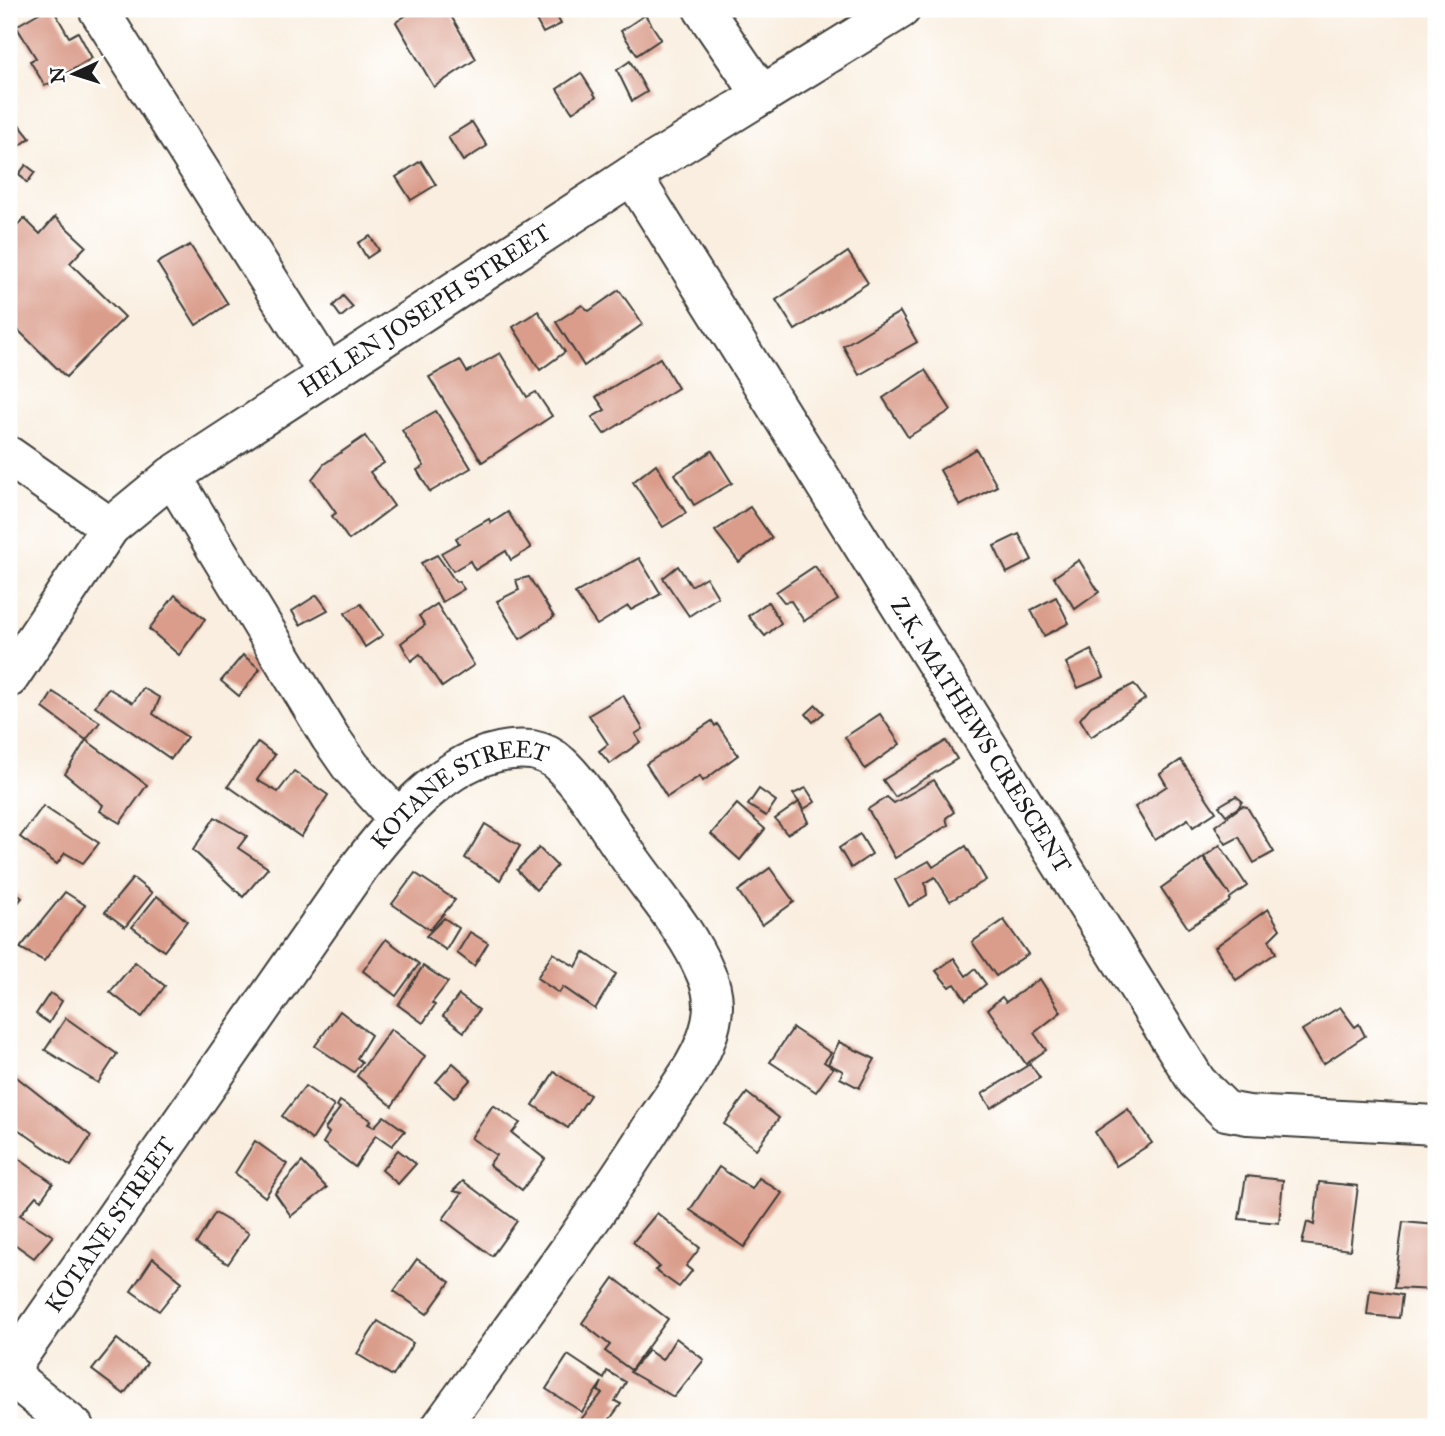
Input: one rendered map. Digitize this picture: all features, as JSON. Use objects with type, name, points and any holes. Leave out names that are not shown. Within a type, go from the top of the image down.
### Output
[{"type":"street","points":[[98,9],[328,374]]},
{"type":"street","points":[[703,9],[762,95]]},
{"type":"street","name":"HELEN JOSEPH STREET","points":[[9,678],[110,527],[172,476],[632,175],[901,9]]},
{"type":"street","name":"Z.K. MATHEWS CRESCENT","points":[[632,175],[1197,1082],[1226,1111],[1237,1113],[1436,1125]]},
{"type":"street","points":[[9,456],[110,527]]},
{"type":"street","points":[[172,476],[330,737],[351,767],[397,818]]},
{"type":"street","name":"KOTANE STREET","points":[[74,1427],[9,1372],[360,866],[397,818],[426,792],[473,760],[513,750],[545,753],[576,782],[672,918],[705,970],[713,993],[711,1023],[701,1055],[618,1181],[441,1427]]},
{"type":"building","points":[[46,9],[53,9],[69,37],[78,32],[92,58],[45,86],[30,61],[36,58],[16,26]]},
{"type":"building","points":[[416,9],[447,9],[476,59],[434,87],[396,22]]},
{"type":"building","points":[[553,9],[561,24],[543,33],[535,18]]},
{"type":"building","points":[[645,15],[661,39],[637,55],[621,31]]},
{"type":"building","points":[[630,61],[647,92],[632,101],[617,70]]},
{"type":"building","points":[[581,73],[596,97],[572,112],[557,89]]},
{"type":"building","points":[[17,122],[30,138],[9,154],[9,128]]},
{"type":"building","points":[[472,122],[487,146],[463,161],[448,137]]},
{"type":"building","points":[[421,161],[436,185],[411,200],[396,177]]},
{"type":"building","points":[[26,165],[35,172],[27,183],[19,174]]},
{"type":"building","points":[[55,217],[86,246],[70,263],[125,317],[66,377],[14,326],[9,333],[9,235],[24,218],[40,234]]},
{"type":"building","points":[[370,236],[379,250],[367,258],[358,243]]},
{"type":"building","points":[[190,245],[228,304],[196,325],[157,263]]},
{"type":"building","points":[[848,252],[868,283],[795,330],[776,300]]},
{"type":"building","points":[[619,290],[643,324],[584,366],[556,322],[582,305],[589,311]]},
{"type":"building","points":[[343,296],[353,307],[341,317],[333,306]]},
{"type":"building","points":[[538,311],[565,352],[540,370],[513,327]]},
{"type":"building","points":[[900,312],[917,342],[859,375],[843,346]]},
{"type":"building","points":[[500,353],[527,397],[536,392],[552,416],[482,462],[429,377],[460,360],[467,372]]},
{"type":"building","points":[[660,358],[678,388],[604,434],[592,417],[605,410],[596,397]]},
{"type":"building","points":[[925,370],[951,410],[908,437],[883,398]]},
{"type":"building","points":[[436,411],[471,468],[430,492],[417,470],[424,466],[402,430]]},
{"type":"building","points":[[365,436],[384,463],[370,472],[394,506],[349,540],[332,516],[336,513],[312,479],[324,464]]},
{"type":"building","points":[[976,449],[997,486],[960,506],[940,470]]},
{"type":"building","points":[[712,451],[732,483],[694,505],[675,474]]},
{"type":"building","points":[[656,464],[686,513],[663,527],[633,482]]},
{"type":"building","points":[[750,507],[772,538],[739,562],[715,531]]},
{"type":"building","points":[[508,512],[531,548],[511,560],[506,551],[475,570],[470,561],[453,571],[441,553],[459,543],[456,538],[489,519],[491,523]]},
{"type":"building","points":[[1019,534],[1032,560],[1007,573],[994,546]]},
{"type":"building","points":[[437,555],[464,589],[442,602],[421,563]]},
{"type":"building","points":[[639,558],[661,594],[631,610],[628,606],[597,625],[575,593]]},
{"type":"building","points":[[1079,560],[1099,592],[1075,609],[1054,577]]},
{"type":"building","points":[[678,566],[691,586],[706,577],[718,597],[689,616],[663,578]]},
{"type":"building","points":[[815,566],[838,600],[804,621],[791,601],[784,602],[776,592]]},
{"type":"building","points":[[529,577],[554,617],[520,639],[497,601],[519,590],[516,580]]},
{"type":"building","points":[[175,595],[205,619],[179,655],[149,629]]},
{"type":"building","points":[[317,595],[328,610],[300,625],[292,611]]},
{"type":"building","points":[[1056,597],[1069,623],[1044,636],[1031,610]]},
{"type":"building","points":[[768,602],[781,623],[765,636],[748,616]]},
{"type":"building","points":[[361,604],[383,635],[365,647],[345,613]]},
{"type":"building","points":[[437,604],[474,665],[442,687],[420,654],[411,661],[401,643],[425,625],[419,616]]},
{"type":"building","points":[[1091,650],[1104,677],[1078,688],[1066,663]]},
{"type":"building","points":[[243,655],[260,669],[239,696],[221,681]]},
{"type":"building","points":[[1134,684],[1145,699],[1091,737],[1080,719],[1091,706]]},
{"type":"building","points":[[108,688],[133,703],[143,688],[160,698],[153,714],[187,737],[171,759],[95,706]]},
{"type":"building","points":[[53,692],[100,722],[86,740],[43,708]]},
{"type":"building","points":[[623,695],[643,729],[635,734],[640,742],[610,764],[599,751],[608,744],[589,715]]},
{"type":"building","points":[[816,705],[824,713],[813,722],[806,714]]},
{"type":"building","points":[[880,714],[900,744],[865,769],[845,737]]},
{"type":"building","points":[[712,721],[715,726],[717,724],[738,755],[703,781],[700,776],[667,797],[646,764]]},
{"type":"building","points":[[86,740],[147,785],[120,823],[100,811],[103,805],[65,774]]},
{"type":"building","points":[[946,741],[957,759],[895,797],[883,780]]},
{"type":"building","points":[[258,742],[275,755],[257,780],[278,792],[294,771],[328,795],[301,837],[228,786]]},
{"type":"building","points":[[1181,760],[1216,812],[1193,827],[1188,819],[1155,840],[1135,807],[1167,786],[1160,774]]},
{"type":"building","points":[[934,780],[954,812],[946,818],[948,825],[895,858],[868,809],[887,797],[894,803]]},
{"type":"building","points":[[806,788],[815,802],[804,809],[793,794]]},
{"type":"building","points":[[759,789],[776,801],[766,816],[748,805]]},
{"type":"building","points":[[1236,796],[1242,801],[1239,807],[1226,815],[1219,806]]},
{"type":"building","points":[[799,802],[808,822],[787,834],[775,819]]},
{"type":"building","points":[[737,804],[765,829],[740,860],[711,834]]},
{"type":"building","points":[[43,806],[99,843],[83,863],[65,853],[57,864],[20,837]]},
{"type":"building","points":[[1242,806],[1247,807],[1274,852],[1254,863],[1239,837],[1226,844],[1215,826]]},
{"type":"building","points":[[215,817],[247,836],[238,848],[268,868],[243,897],[193,850]]},
{"type":"building","points":[[485,824],[520,846],[500,880],[465,858]]},
{"type":"building","points":[[860,834],[872,854],[851,868],[839,848]]},
{"type":"building","points":[[1220,845],[1247,886],[1230,898],[1229,902],[1188,928],[1161,888],[1203,858],[1230,895],[1204,857]]},
{"type":"building","points":[[966,846],[986,880],[950,901],[935,877],[925,883],[927,895],[909,906],[895,880],[929,861],[933,867]]},
{"type":"building","points":[[539,848],[557,866],[536,890],[517,870]]},
{"type":"building","points":[[770,868],[794,902],[762,925],[738,891]]},
{"type":"building","points":[[415,873],[455,900],[430,930],[392,904]]},
{"type":"building","points":[[133,878],[152,893],[125,927],[105,912]]},
{"type":"building","points":[[9,888],[22,898],[9,913]]},
{"type":"building","points":[[65,892],[85,905],[44,961],[20,948]]},
{"type":"building","points":[[157,896],[187,921],[164,951],[132,927]]},
{"type":"building","points":[[1268,909],[1280,929],[1269,940],[1276,953],[1236,980],[1215,947]]},
{"type":"building","points":[[444,918],[459,928],[446,950],[426,936]]},
{"type":"building","points":[[1004,920],[1028,954],[996,976],[972,942]]},
{"type":"building","points":[[470,932],[488,943],[474,966],[457,953]]},
{"type":"building","points":[[386,939],[419,964],[396,996],[363,971]]},
{"type":"building","points":[[584,952],[616,974],[595,1009],[563,987],[559,993],[537,978],[553,953],[576,967]]},
{"type":"building","points":[[954,958],[966,976],[975,969],[986,984],[966,1000],[955,984],[949,987],[936,971]]},
{"type":"building","points":[[135,962],[165,986],[142,1017],[110,992]]},
{"type":"building","points":[[423,966],[448,982],[432,1003],[435,1005],[423,1023],[398,1005]]},
{"type":"building","points":[[1040,979],[1061,1012],[1034,1033],[1046,1050],[1026,1064],[988,1009],[1002,997],[1006,1002]]},
{"type":"building","points":[[50,993],[62,1001],[49,1023],[36,1014]]},
{"type":"building","points":[[459,995],[479,1010],[464,1032],[443,1016]]},
{"type":"building","points":[[1340,1007],[1355,1027],[1359,1024],[1365,1036],[1323,1064],[1302,1030]]},
{"type":"building","points":[[340,1011],[371,1035],[357,1058],[362,1062],[354,1072],[315,1046]]},
{"type":"building","points":[[66,1018],[117,1054],[98,1083],[45,1050]]},
{"type":"building","points":[[793,1028],[831,1053],[824,1062],[833,1068],[816,1092],[770,1062]]},
{"type":"building","points":[[391,1029],[425,1056],[392,1106],[357,1076]]},
{"type":"building","points":[[839,1042],[875,1059],[859,1088],[840,1078],[843,1071],[828,1064]]},
{"type":"building","points":[[453,1063],[471,1079],[454,1098],[436,1082]]},
{"type":"building","points":[[1030,1064],[1040,1078],[991,1108],[982,1094]]},
{"type":"building","points":[[9,1071],[91,1136],[71,1166],[9,1123]]},
{"type":"building","points":[[554,1072],[590,1095],[568,1128],[533,1105]]},
{"type":"building","points":[[305,1086],[334,1106],[312,1140],[282,1116]]},
{"type":"building","points":[[747,1093],[779,1118],[756,1149],[724,1124]]},
{"type":"building","points":[[340,1101],[371,1120],[368,1124],[374,1127],[384,1116],[405,1131],[392,1146],[376,1135],[355,1167],[323,1143],[329,1133],[325,1129],[340,1108],[337,1106]]},
{"type":"building","points":[[493,1105],[520,1123],[512,1133],[545,1159],[522,1190],[489,1165],[496,1155],[471,1138]]},
{"type":"building","points":[[1128,1109],[1152,1143],[1116,1166],[1095,1132]]},
{"type":"building","points":[[255,1141],[287,1164],[265,1197],[235,1173]]},
{"type":"building","points":[[398,1150],[416,1164],[398,1184],[382,1170]]},
{"type":"building","points":[[9,1152],[53,1183],[41,1200],[36,1196],[20,1215],[53,1236],[34,1258],[9,1240]]},
{"type":"building","points":[[302,1162],[327,1188],[291,1216],[275,1193]]},
{"type":"building","points":[[719,1167],[752,1189],[759,1178],[782,1193],[744,1247],[690,1210]]},
{"type":"building","points":[[1246,1176],[1283,1180],[1279,1223],[1239,1219]]},
{"type":"building","points":[[463,1181],[517,1221],[492,1256],[443,1219],[462,1193],[453,1191]]},
{"type":"building","points":[[1319,1182],[1358,1186],[1350,1250],[1302,1244],[1307,1222],[1314,1225]]},
{"type":"building","points":[[215,1213],[249,1233],[228,1264],[196,1244]]},
{"type":"building","points":[[657,1213],[700,1248],[686,1266],[692,1271],[679,1287],[655,1270],[660,1267],[633,1242]]},
{"type":"building","points":[[1403,1222],[1436,1225],[1435,1290],[1394,1288]]},
{"type":"building","points":[[153,1258],[182,1282],[159,1311],[131,1291]]},
{"type":"building","points":[[417,1259],[450,1282],[427,1314],[394,1291]]},
{"type":"building","points":[[614,1278],[668,1319],[631,1370],[605,1351],[610,1345],[582,1323]]},
{"type":"building","points":[[1370,1290],[1402,1295],[1399,1318],[1367,1315]]},
{"type":"building","points":[[378,1321],[413,1343],[393,1376],[357,1354]]},
{"type":"building","points":[[676,1338],[704,1360],[674,1397],[630,1372],[648,1350],[662,1360]]},
{"type":"building","points":[[117,1339],[147,1363],[124,1394],[92,1370]]},
{"type":"building","points":[[568,1355],[604,1379],[607,1371],[626,1382],[615,1401],[621,1404],[604,1427],[587,1427],[579,1422],[602,1393],[598,1391],[602,1382],[582,1412],[546,1389]]}]
